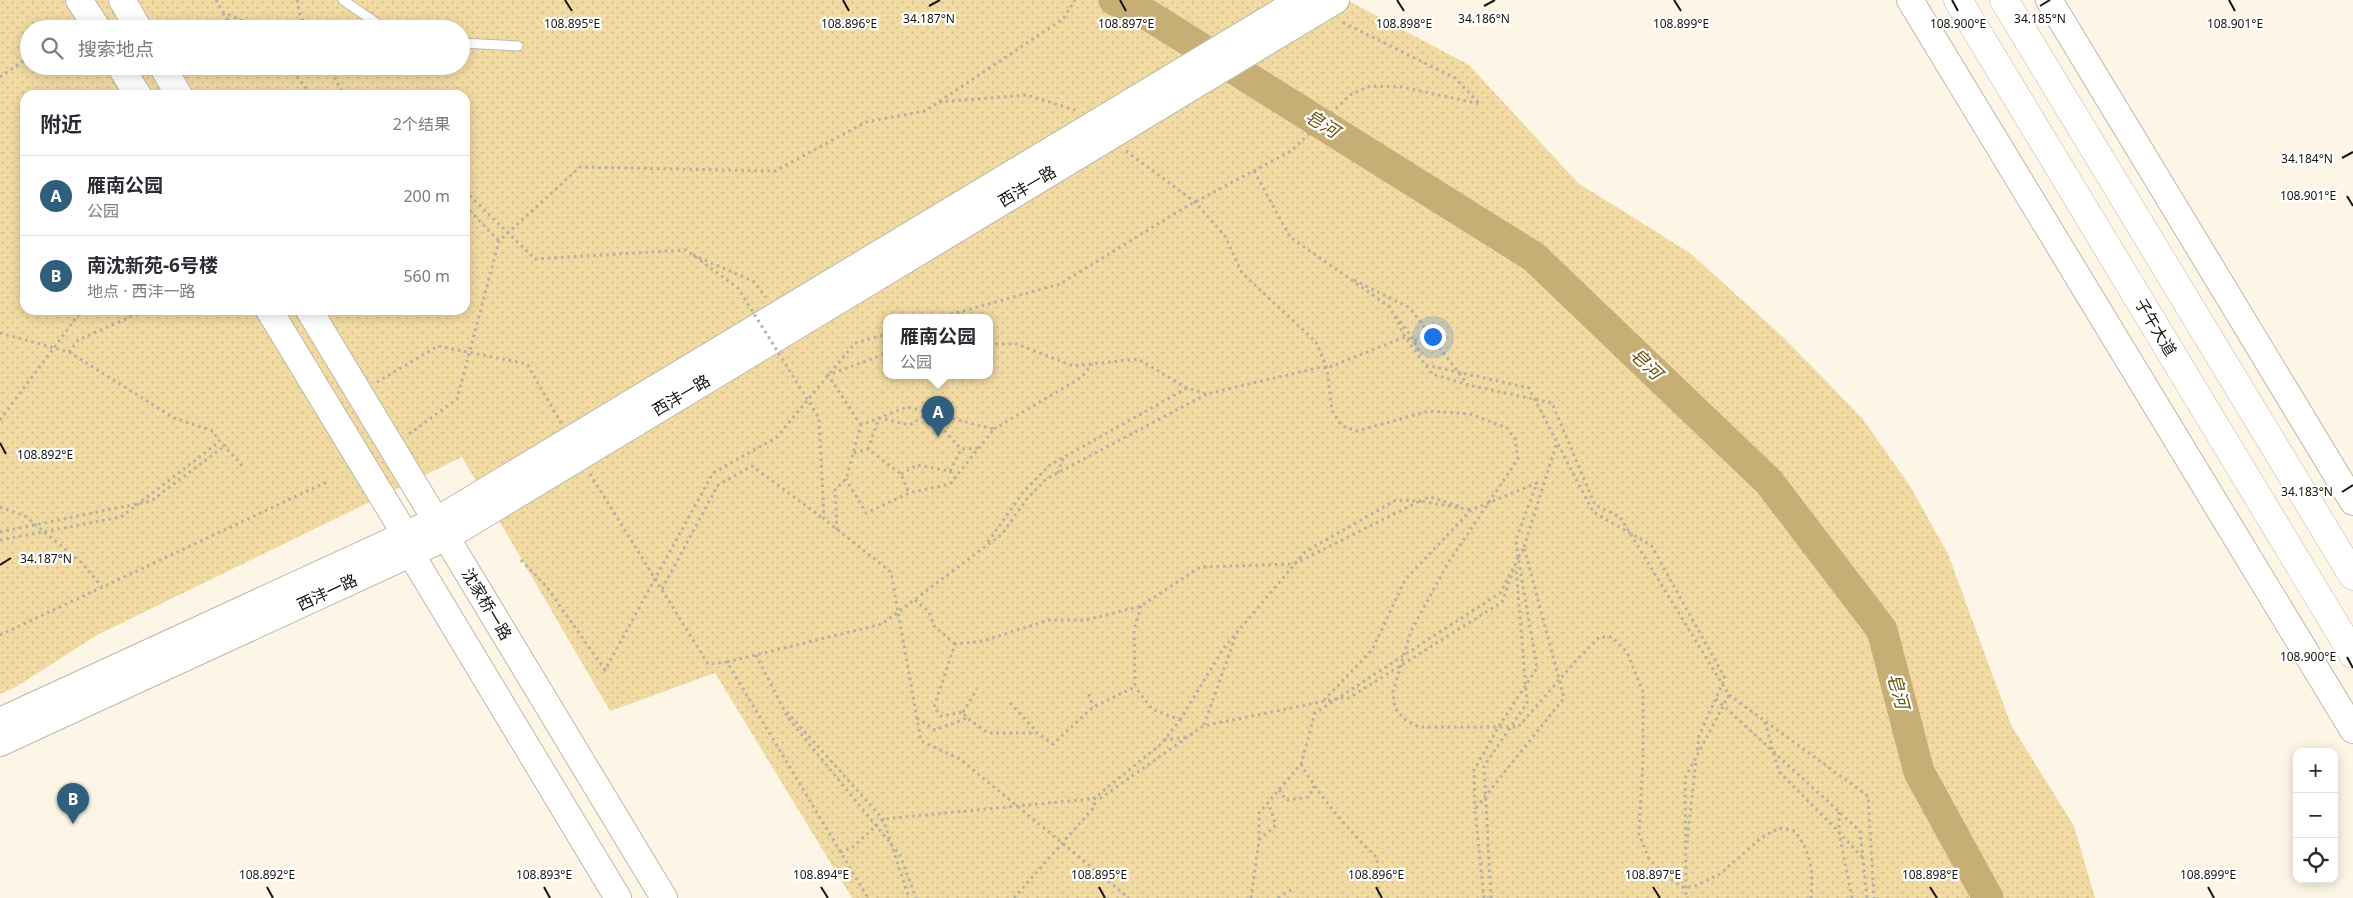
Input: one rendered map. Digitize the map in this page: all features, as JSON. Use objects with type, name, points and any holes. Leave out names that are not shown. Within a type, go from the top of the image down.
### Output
[{"type":"main road","points":[[79,0],[92,20]]},
{"type":"main road","points":[[1910,0],[2353,730]]},
{"type":"main road","name":"子午大道","points":[[1958,0],[2353,654]]},
{"type":"main road","points":[[2004,0],[2353,576]]},
{"type":"main road","points":[[2049,0],[2353,502]]},
{"type":"main road","name":"西沣一路","points":[[0,721],[442,529],[1100,130],[1310,7]]},
{"type":"main road","points":[[126,75],[135,90]]},
{"type":"main road","points":[[167,75],[176,90]]},
{"type":"main road","name":"西沣一路","points":[[575,448],[779,314],[1100,130]]},
{"type":"main road","points":[[272,315],[618,898]]},
{"type":"main road","name":"沈家桥一路","points":[[312,315],[664,898]]},
{"type":"main road","name":"西沣一路","points":[[0,743],[408,544]]},
{"type":"lane","points":[[343,0],[372,20]]},
{"type":"lane","points":[[470,43],[518,46]]},
{"type":"path","points":[[216,0],[228,20]]},
{"type":"path","points":[[297,0],[303,20]]},
{"type":"path","points":[[392,447],[457,399],[499,241],[580,168],[775,171],[866,122],[925,111],[1063,20],[1075,0]]},
{"type":"path","points":[[952,314],[1060,284],[1195,202],[1291,151],[1350,95],[1370,86],[1402,87],[1480,104],[1455,78],[1310,7]]},
{"type":"path","points":[[223,12],[240,20]]},
{"type":"path","points":[[0,77],[20,63]]},
{"type":"path","points":[[296,75],[307,90]]},
{"type":"path","points":[[333,75],[341,90]]},
{"type":"path","points":[[939,102],[1027,95],[1075,109],[1195,202],[1225,236],[1242,273],[1316,342],[1327,368],[1332,411],[1342,426],[1357,431],[1429,411],[1470,414],[1507,428],[1515,439],[1518,459],[1448,563],[1411,631],[1393,692],[1395,708],[1404,719],[1419,727],[1518,727],[1599,637],[1612,637],[1628,652],[1643,692],[1640,834],[1649,859],[1665,875],[1682,887],[1694,887],[1720,874],[1761,838],[1779,828],[1796,831],[1807,846],[1813,872],[1811,898]]},
{"type":"path","points":[[1254,171],[1290,237],[1390,307],[1413,339],[1425,365]]},
{"type":"path","points":[[470,196],[535,260],[686,250],[738,288],[819,418],[824,519]]},
{"type":"path","points":[[470,211],[499,241]]},
{"type":"path","points":[[693,255],[753,281],[779,314]]},
{"type":"path","points":[[1345,276],[1410,308],[1468,385]]},
{"type":"path","points":[[1390,307],[1405,337],[1432,374],[1468,385],[1552,403],[1595,505],[1620,517],[1729,695],[1868,796],[1874,898]]},
{"type":"path","points":[[0,420],[78,315]]},
{"type":"path","points":[[69,352],[78,340],[135,315]]},
{"type":"path","points":[[0,333],[69,352],[174,418],[213,431],[219,442],[226,445],[242,466]]},
{"type":"path","points":[[521,560],[546,586],[605,670],[713,473],[777,437],[855,343],[883,335]]},
{"type":"path","points":[[360,393],[438,346],[526,364],[575,448],[708,664],[756,656],[882,624],[1002,534],[1026,500],[1046,479],[1207,394],[1321,367],[1327,368],[1405,337],[1439,347]]},
{"type":"path","points":[[993,344],[1018,344],[1072,366],[1138,359],[1187,388],[1207,394]]},
{"type":"path","points":[[828,375],[883,354]]},
{"type":"path","points":[[846,479],[866,513],[909,493],[950,484],[994,430],[1082,377],[1092,364]]},
{"type":"path","points":[[1425,365],[1529,388],[1593,512],[1651,545],[1725,678],[1699,736],[1686,862]]},
{"type":"path","points":[[828,375],[861,425],[846,479],[835,490],[837,530]]},
{"type":"path","points":[[987,544],[1024,492],[1050,465],[1187,388]]},
{"type":"path","points":[[861,425],[907,407],[994,430]]},
{"type":"path","points":[[879,418],[910,425],[929,413]]},
{"type":"path","points":[[929,413],[961,449]]},
{"type":"path","points":[[868,449],[879,418]]},
{"type":"path","points":[[0,540],[120,517],[219,442]]},
{"type":"path","points":[[1251,898],[1259,840],[1259,813],[1301,764],[1315,713],[1500,593],[1524,547],[1557,442]]},
{"type":"path","points":[[0,532],[151,501],[226,445]]},
{"type":"path","points":[[961,449],[979,448]]},
{"type":"path","points":[[853,453],[868,449]]},
{"type":"path","points":[[868,449],[901,474],[909,493]]},
{"type":"path","points":[[950,471],[961,449]]},
{"type":"path","points":[[1058,473],[1064,457]]},
{"type":"path","points":[[901,474],[917,465],[950,471],[955,478]]},
{"type":"path","points":[[662,590],[718,485],[752,466],[824,519],[891,572],[921,742],[960,759],[1129,898]]},
{"type":"path","points":[[0,635],[329,481]]},
{"type":"path","points":[[1323,701],[1372,650],[1405,580],[1471,510],[1545,481]]},
{"type":"path","points":[[1484,898],[1474,770],[1537,668],[1516,539],[1537,483]]},
{"type":"path","points":[[915,600],[929,612],[934,626],[955,644],[983,640],[1049,620],[1086,620],[1141,606],[1200,567],[1294,564],[1430,497],[1471,510]]},
{"type":"path","points":[[1093,799],[1164,740],[1180,720],[1223,649],[1305,552],[1396,500],[1471,510]]},
{"type":"path","points":[[0,507],[25,516],[82,563],[102,587]]},
{"type":"path","points":[[1476,809],[1564,698],[1524,547]]},
{"type":"path","points":[[840,852],[852,848],[882,818],[1101,798],[1203,726],[1323,701],[1349,698],[1502,602],[1518,557]]},
{"type":"path","points":[[1491,898],[1487,794],[1484,766],[1527,703],[1516,564]]},
{"type":"path","points":[[1141,606],[1134,630],[1135,687],[1152,709],[1180,720]]},
{"type":"path","points":[[1203,726],[1237,632]]},
{"type":"path","points":[[955,644],[934,707],[941,716],[963,712],[977,689]]},
{"type":"path","points":[[756,656],[788,718],[900,855],[916,898]]},
{"type":"path","points":[[727,662],[868,898]]},
{"type":"path","points":[[1010,703],[1037,733],[1053,744],[1093,707],[1135,687]]},
{"type":"path","points":[[1089,694],[1093,707]]},
{"type":"path","points":[[1686,898],[1685,778],[1729,695]]},
{"type":"path","points":[[1716,699],[1860,831],[1867,898]]},
{"type":"path","points":[[782,708],[882,818],[909,898]]},
{"type":"path","points":[[963,712],[967,718],[988,733],[1037,733]]},
{"type":"path","points":[[917,718],[935,730],[967,718]]},
{"type":"path","points":[[1765,721],[1779,772],[1863,858]]},
{"type":"path","points":[[1164,740],[1185,737]]},
{"type":"path","points":[[1301,764],[1314,786],[1350,834],[1377,858],[1379,898]]},
{"type":"path","points":[[1279,790],[1286,800],[1309,797],[1314,786]]},
{"type":"path","points":[[1014,898],[1095,806],[1093,799]]},
{"type":"path","points":[[1259,840],[1276,825],[1268,802]]},
{"type":"path","points":[[1838,811],[1839,832],[1852,898]]},
{"type":"path","points":[[1278,898],[1294,888]]},
{"type":"shaded area","points":[[0,0],[1347,0],[1469,65],[1578,183],[1690,253],[1782,336],[1862,418],[1910,486],[1948,554],[2011,725],[2074,826],[2095,898],[852,898],[715,673],[610,711],[462,457],[97,635],[16,687],[0,694]]},
{"type":"waterway","name":"皂河","points":[[1114,0],[1148,15],[1534,257],[1769,482],[1882,630],[1919,772],[1988,898]]},
{"type":"place","name":"雁南公园","points":[[938,437]]},
{"type":"place","name":"南沈新苑-6号楼","points":[[73,824]]}]
